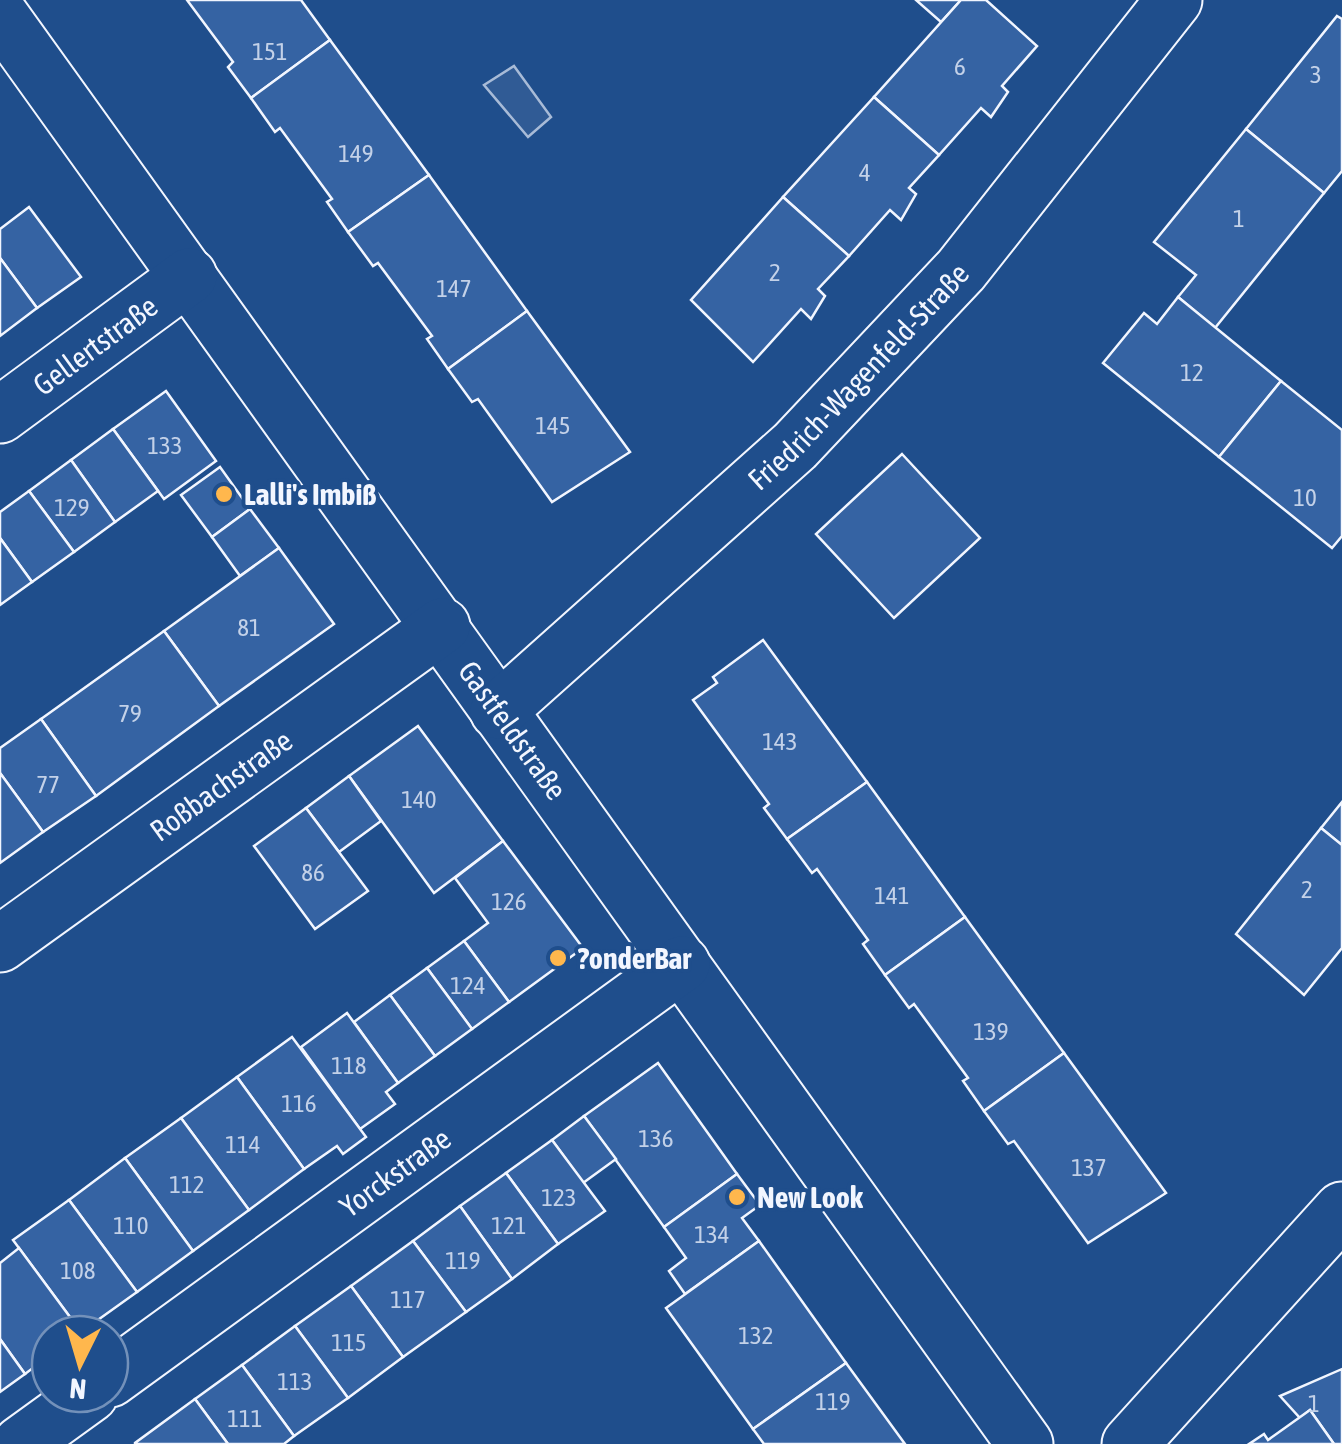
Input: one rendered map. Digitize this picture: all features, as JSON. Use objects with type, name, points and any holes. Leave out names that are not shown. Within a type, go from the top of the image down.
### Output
[{"type":"street","name":"Friedrich-Wagenfeld-Straße","points":[[498,711],[794,446],[961,270],[1174,0]]},
{"type":"street","name":"Gastfeldstraße","points":[[0,16],[442,626],[498,711],[1026,1444]]},
{"type":"street","name":"Gellertstraße","points":[[0,414],[189,276]]},
{"type":"street","name":"Roßbachstraße","points":[[0,944],[442,626]]},
{"type":"street","name":"Yorckstraße","points":[[130,1364],[682,964]]},
{"type":"street","points":[[1130,1444],[1342,1210]]},
{"type":"street","points":[[21,1444],[62,1414]]},
{"type":"shaded area","points":[[514,66],[551,117],[528,137],[484,85]]},
{"type":"building","points":[[187,0],[301,0],[330,40],[251,98],[228,67],[233,62]]},
{"type":"building","points":[[916,0],[961,0],[941,22]]},
{"type":"building","points":[[961,0],[986,0],[1037,46],[1002,86],[1008,92],[991,117],[981,108],[939,155],[874,97]]},
{"type":"building","points":[[1337,16],[1342,19],[1342,171],[1324,193],[1246,129]]},
{"type":"building","points":[[330,40],[429,175],[348,232],[327,202],[332,199],[280,128],[275,132],[251,98]]},
{"type":"building","points":[[874,97],[939,155],[909,188],[916,194],[901,220],[890,210],[849,256],[783,197]]},
{"type":"building","points":[[1246,129],[1324,193],[1215,328],[1178,297],[1196,275],[1154,242]]},
{"type":"building","points":[[429,175],[527,311],[448,369],[427,339],[432,336],[378,263],[373,266],[348,232]]},
{"type":"building","points":[[783,197],[849,256],[818,289],[825,296],[811,319],[801,309],[753,362],[691,300]]},
{"type":"building","points":[[29,207],[81,277],[37,308],[0,258],[0,229]]},
{"type":"building","points":[[0,258],[37,308],[0,336]]},
{"type":"building","points":[[1178,297],[1281,381],[1219,457],[1103,363],[1144,313],[1157,324]]},
{"type":"building","points":[[527,311],[630,452],[552,502],[478,399],[472,402],[448,369]]},
{"type":"building","points":[[1281,381],[1342,430],[1342,536],[1332,548],[1219,457]]},
{"type":"building","points":[[166,391],[216,461],[164,499],[113,429]]},
{"type":"building","points":[[113,429],[158,491],[115,522],[71,460]]},
{"type":"building","points":[[902,454],[980,538],[894,618],[816,534]]},
{"type":"building","points":[[71,460],[115,522],[74,552],[29,491]]},
{"type":"building","points":[[220,467],[250,509],[212,537],[181,495]]},
{"type":"building","points":[[29,491],[74,552],[32,582],[0,538],[0,512]]},
{"type":"building","points":[[250,509],[279,548],[240,576],[212,537]]},
{"type":"building","points":[[0,538],[32,582],[0,605]]},
{"type":"building","points":[[279,548],[334,624],[219,706],[164,631]]},
{"type":"building","points":[[164,631],[219,706],[96,796],[41,719]]},
{"type":"building","points":[[763,640],[867,782],[787,839],[764,808],[769,804],[693,700],[717,683],[713,677]]},
{"type":"building","points":[[41,719],[96,796],[43,832],[0,773],[0,748]]},
{"type":"building","points":[[418,726],[503,841],[434,893],[349,776]]},
{"type":"building","points":[[0,773],[43,832],[0,863]]},
{"type":"building","points":[[349,776],[381,821],[339,852],[306,808]]},
{"type":"building","points":[[867,782],[965,917],[885,975],[863,944],[868,940],[817,869],[812,873],[787,839]]},
{"type":"building","points":[[1342,802],[1342,845],[1321,828]]},
{"type":"building","points":[[306,808],[368,891],[315,929],[254,846]]},
{"type":"building","points":[[1321,828],[1342,845],[1342,948],[1304,995],[1236,934]]},
{"type":"building","points":[[503,841],[583,948],[509,1002],[464,941],[488,923],[455,878]]},
{"type":"building","points":[[965,917],[1064,1053],[984,1111],[963,1081],[968,1078],[914,1004],[909,1008],[885,975]]},
{"type":"building","points":[[464,941],[509,1002],[472,1029],[427,968]]},
{"type":"building","points":[[427,968],[472,1029],[435,1056],[390,995]]},
{"type":"building","points":[[390,995],[435,1056],[398,1083],[354,1022]]},
{"type":"building","points":[[347,1013],[398,1083],[386,1092],[395,1104],[360,1129],[301,1047]]},
{"type":"building","points":[[292,1037],[366,1137],[343,1154],[337,1146],[304,1169],[237,1077]]},
{"type":"building","points":[[1064,1053],[1166,1193],[1088,1243],[1014,1141],[1008,1144],[984,1111]]},
{"type":"building","points":[[658,1063],[737,1174],[664,1227],[584,1116]]},
{"type":"building","points":[[237,1077],[304,1169],[249,1210],[181,1118]]},
{"type":"building","points":[[584,1116],[616,1159],[583,1183],[552,1140]]},
{"type":"building","points":[[181,1118],[249,1210],[193,1251],[125,1158]]},
{"type":"building","points":[[552,1140],[605,1211],[558,1244],[506,1173]]},
{"type":"building","points":[[125,1158],[193,1251],[137,1292],[69,1200]]},
{"type":"building","points":[[506,1173],[558,1244],[512,1279],[460,1206]]},
{"type":"building","points":[[737,1174],[760,1205],[742,1218],[759,1241],[685,1294],[669,1271],[686,1258],[664,1227]]},
{"type":"building","points":[[69,1200],[137,1292],[106,1314],[68,1314],[13,1240]]},
{"type":"building","points":[[460,1206],[512,1279],[466,1312],[413,1241]]},
{"type":"building","points":[[413,1241],[466,1312],[403,1357],[351,1286]]},
{"type":"building","points":[[759,1241],[846,1363],[753,1429],[666,1308]]},
{"type":"building","points":[[19,1248],[68,1314],[30,1314],[30,1370],[25,1374],[0,1339],[0,1263]]},
{"type":"building","points":[[351,1286],[403,1357],[348,1398],[295,1326]]},
{"type":"building","points":[[295,1326],[348,1398],[294,1436],[242,1365]]},
{"type":"building","points":[[0,1339],[25,1374],[0,1392]]},
{"type":"building","points":[[846,1363],[905,1444],[764,1444],[753,1429]]},
{"type":"building","points":[[242,1365],[294,1436],[284,1444],[228,1444],[195,1399]]},
{"type":"building","points":[[1342,1369],[1342,1444],[1334,1444],[1310,1410],[1300,1418],[1280,1396]]},
{"type":"building","points":[[195,1399],[228,1444],[135,1444],[135,1443]]},
{"type":"building","points":[[1310,1410],[1334,1444],[1249,1444],[1264,1434],[1268,1440]]},
{"type":"place","name":"Lalli's Imbiß","points":[[224,494]]},
{"type":"place","name":"?onderBar","points":[[558,958]]},
{"type":"place","name":"New Look","points":[[737,1197]]}]
